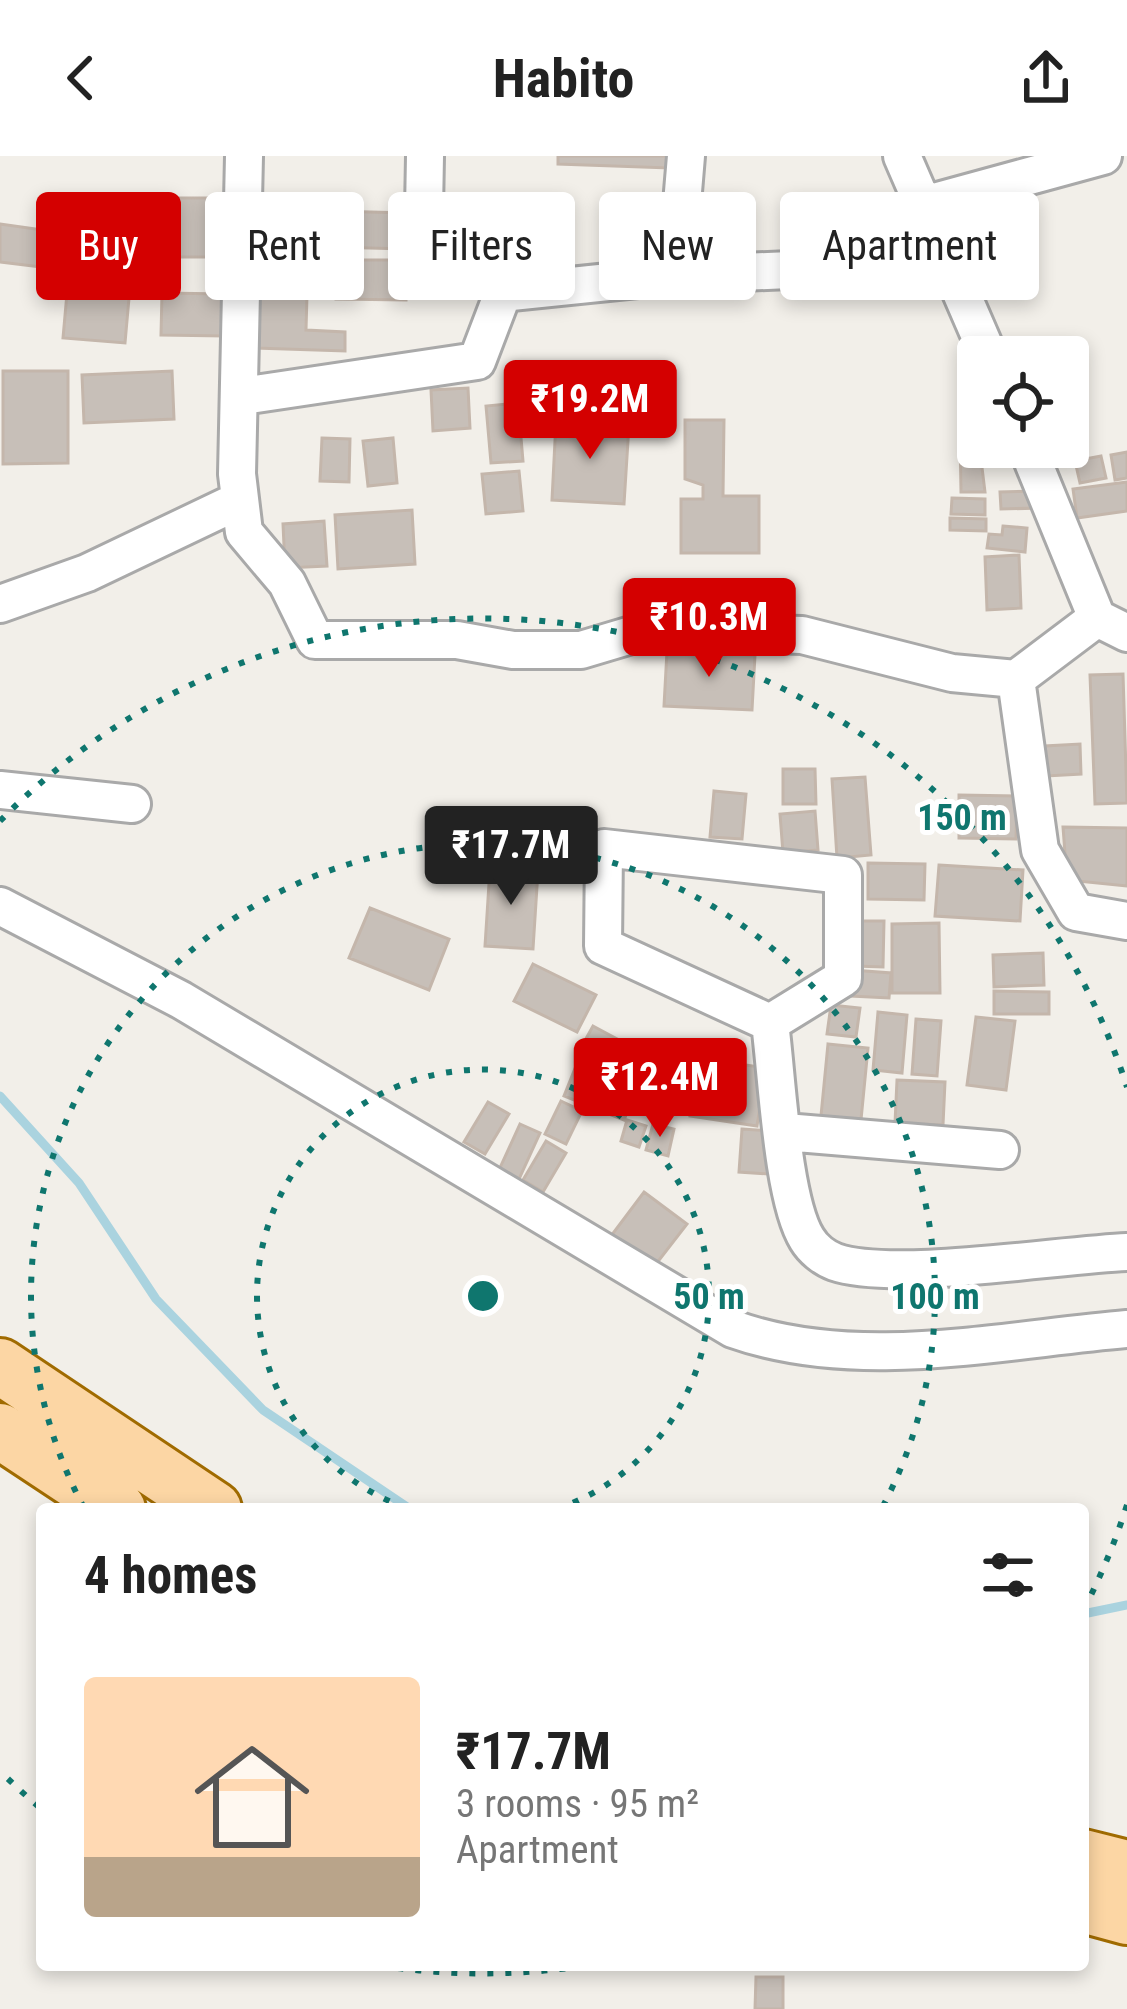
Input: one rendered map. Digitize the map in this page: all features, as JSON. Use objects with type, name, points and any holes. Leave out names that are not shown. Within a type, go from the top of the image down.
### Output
[{"type":"main road","points":[[0,1366],[205,1503]]},
{"type":"main road","points":[[0,1431],[109,1503]]},
{"type":"main road","points":[[1089,1858],[1127,1868]]},
{"type":"main road","points":[[1089,1906],[1127,1916]]},
{"type":"street","points":[[244,156],[240,500],[244,532],[287,583],[315,640],[457,640],[513,650],[581,650],[648,631],[802,635],[952,674],[1016,680],[1112,625],[1037,468]]},
{"type":"street","points":[[425,156],[425,192]]},
{"type":"street","points":[[683,192],[686,156]]},
{"type":"street","points":[[902,156],[918,192]]},
{"type":"street","points":[[1006,192],[1103,156]]},
{"type":"street","points":[[242,395],[477,361],[503,292],[599,282]]},
{"type":"street","points":[[964,300],[980,336]]},
{"type":"street","points":[[0,604],[87,572],[240,500]]},
{"type":"street","points":[[1016,680],[1040,850],[1076,912],[1127,922]]},
{"type":"street","points":[[0,790],[132,805]]},
{"type":"street","points":[[604,848],[843,875],[843,979],[770,1023],[603,946],[604,848]]},
{"type":"street","points":[[0,906],[181,1000],[733,1329],[782,1346],[845,1353],[1127,1329]]},
{"type":"street","points":[[770,1023],[793,1198],[806,1238],[837,1263],[901,1268],[1127,1252]]},
{"type":"street","points":[[785,1132],[1000,1150]]},
{"type":"building","points":[[558,156],[670,156],[669,168],[558,164]]},
{"type":"building","points":[[181,198],[205,198],[205,257],[181,257]]},
{"type":"building","points":[[364,212],[388,212],[388,249],[364,248]]},
{"type":"building","points":[[0,224],[36,229],[36,266],[0,262]]},
{"type":"building","points":[[364,260],[388,260],[388,300],[364,299]]},
{"type":"building","points":[[181,293],[225,300],[224,336],[161,335],[162,300],[181,300]]},
{"type":"building","points":[[66,300],[129,300],[125,343],[63,338]]},
{"type":"building","points":[[257,300],[307,300],[306,330],[345,332],[345,351],[255,348]]},
{"type":"building","points":[[3,371],[68,371],[68,463],[3,464]]},
{"type":"building","points":[[172,371],[174,419],[84,423],[82,375]]},
{"type":"building","points":[[468,388],[470,428],[433,431],[431,390]]},
{"type":"building","points":[[518,403],[523,461],[491,463],[486,406]]},
{"type":"building","points":[[685,420],[724,420],[723,496],[759,496],[759,553],[681,553],[681,499],[703,499],[703,485],[685,479]]},
{"type":"building","points":[[556,421],[629,425],[624,504],[552,500]]},
{"type":"building","points":[[322,438],[350,439],[349,482],[320,481]]},
{"type":"building","points":[[393,438],[397,483],[368,486],[363,441]]},
{"type":"building","points":[[1127,452],[1127,478],[1115,480],[1111,455]]},
{"type":"building","points":[[1101,456],[1106,478],[1080,483],[1077,468],[1089,468],[1089,458]]},
{"type":"building","points":[[961,468],[982,468],[985,492],[961,492]]},
{"type":"building","points":[[519,471],[523,511],[486,514],[482,474]]},
{"type":"building","points":[[1127,482],[1127,511],[1077,518],[1073,489]]},
{"type":"building","points":[[1040,491],[1041,508],[1001,509],[1000,492]]},
{"type":"building","points":[[952,498],[985,499],[985,515],[951,514]]},
{"type":"building","points":[[412,510],[415,564],[338,569],[335,515]]},
{"type":"building","points":[[950,518],[986,519],[986,531],[950,530]]},
{"type":"building","points":[[324,521],[327,566],[285,568],[283,524]]},
{"type":"building","points":[[1003,526],[1027,528],[1025,552],[987,548],[989,534],[1002,535]]},
{"type":"building","points":[[1019,555],[1021,608],[987,610],[985,557]]},
{"type":"building","points":[[667,651],[755,655],[752,710],[664,706]]},
{"type":"building","points":[[1123,674],[1127,803],[1095,804],[1090,675]]},
{"type":"building","points":[[1080,744],[1081,774],[1047,776],[1045,746]]},
{"type":"building","points":[[783,769],[815,769],[816,804],[783,804]]},
{"type":"building","points":[[865,777],[871,855],[837,858],[832,779]]},
{"type":"building","points":[[714,791],[746,794],[742,839],[710,837]]},
{"type":"building","points":[[959,795],[1017,796],[1016,839],[959,838]]},
{"type":"building","points":[[815,811],[818,850],[783,853],[780,814]]},
{"type":"building","points":[[1063,827],[1127,828],[1127,886],[1067,880]]},
{"type":"building","points":[[868,863],[925,864],[924,900],[868,899]]},
{"type":"building","points":[[939,865],[1023,870],[1020,921],[935,916]]},
{"type":"building","points":[[490,868],[538,871],[533,949],[485,946]]},
{"type":"building","points":[[370,908],[449,939],[429,990],[349,958]]},
{"type":"building","points":[[855,921],[884,921],[883,967],[855,966]]},
{"type":"building","points":[[939,923],[940,993],[892,993],[892,924]]},
{"type":"building","points":[[1043,953],[1044,985],[994,987],[993,955]]},
{"type":"building","points":[[533,964],[596,995],[577,1032],[514,1001]]},
{"type":"building","points":[[852,970],[891,973],[889,998],[851,996]]},
{"type":"building","points":[[994,991],[1049,992],[1049,1014],[994,1014]]},
{"type":"building","points":[[831,1005],[860,1008],[856,1037],[827,1034]]},
{"type":"building","points":[[878,1012],[907,1015],[902,1073],[873,1070]]},
{"type":"building","points":[[976,1017],[1015,1021],[1006,1090],[967,1085]]},
{"type":"building","points":[[916,1019],[941,1021],[937,1076],[912,1074]]},
{"type":"building","points":[[593,1026],[636,1049],[620,1078],[577,1055]]},
{"type":"building","points":[[828,1044],[868,1048],[860,1130],[820,1126]]},
{"type":"building","points":[[699,1058],[766,1068],[757,1126],[690,1116]]},
{"type":"building","points":[[653,1064],[683,1070],[677,1101],[647,1096]]},
{"type":"building","points":[[576,1066],[636,1090],[624,1120],[564,1096]]},
{"type":"building","points":[[897,1080],[945,1082],[943,1125],[895,1123]]},
{"type":"building","points":[[561,1101],[582,1111],[566,1144],[545,1134]]},
{"type":"building","points":[[488,1102],[509,1114],[485,1154],[464,1142]]},
{"type":"building","points":[[627,1120],[646,1126],[639,1147],[621,1141]]},
{"type":"building","points":[[520,1124],[540,1133],[519,1179],[499,1170]]},
{"type":"building","points":[[653,1124],[674,1129],[668,1156],[646,1150]]},
{"type":"building","points":[[742,1129],[771,1131],[768,1174],[739,1172]]},
{"type":"building","points":[[546,1141],[566,1153],[543,1192],[523,1180]]},
{"type":"building","points":[[644,1192],[687,1224],[653,1268],[611,1236]]},
{"type":"building","points":[[756,1977],[783,1977],[783,2009],[755,2009]]},
{"type":"waterway","points":[[0,1096],[79,1183],[156,1299],[263,1410],[401,1503]]},
{"type":"waterway","points":[[1089,1613],[1127,1605]]}]
